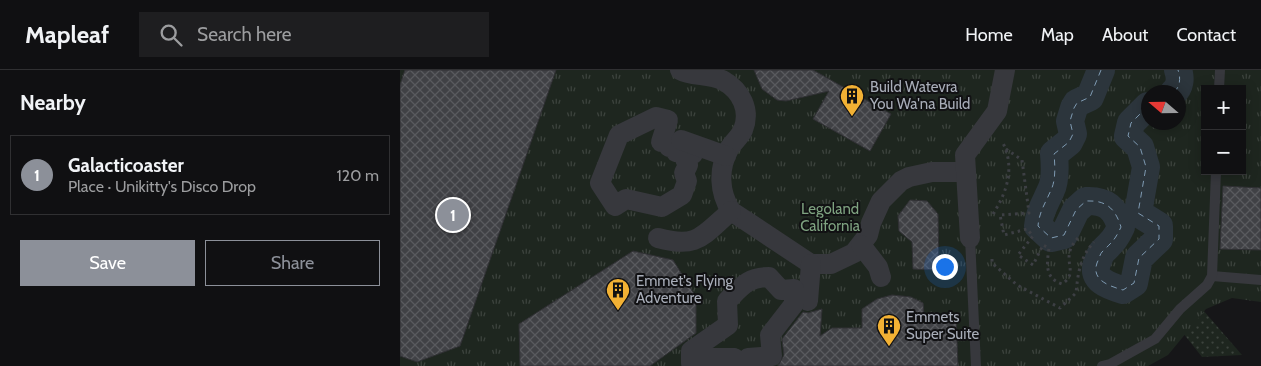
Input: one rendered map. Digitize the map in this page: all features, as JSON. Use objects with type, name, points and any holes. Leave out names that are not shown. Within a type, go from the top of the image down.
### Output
[{"type":"street","points":[[680,70],[713,76],[724,81],[736,89],[744,100],[746,113],[743,130],[726,156],[721,185],[724,200],[731,211],[811,264],[831,264],[854,253],[868,235],[881,201],[901,181],[909,177],[932,172],[966,172]]},
{"type":"street","points":[[970,238],[965,156],[997,111],[1005,70]]},
{"type":"street","points":[[656,117],[668,120],[664,134],[661,142],[667,143],[669,147],[673,146],[676,152],[680,149],[682,153],[687,151],[693,154],[685,159],[688,165],[684,173],[687,181],[682,196],[662,207],[626,199],[615,206],[600,182],[619,134],[656,117]]},
{"type":"street","points":[[664,134],[726,156]]},
{"type":"street","points":[[658,238],[678,243],[694,242],[731,211]]},
{"type":"street","points":[[861,245],[878,267],[881,277]]},
{"type":"street","points":[[808,301],[811,264]]},
{"type":"street","points":[[733,366],[734,358],[695,358],[695,362],[691,363],[691,351],[728,325],[727,301],[740,287],[754,276],[769,277],[781,290],[794,289],[794,304],[770,335],[772,356],[748,358],[748,366]]},
{"type":"lane","points":[[1220,70],[1220,85]]},
{"type":"lane","points":[[1102,366],[1110,364],[1156,339],[1180,309],[1207,285],[1212,276],[1216,175]]},
{"type":"lane","points":[[970,238],[976,366]]},
{"type":"lane","points":[[1212,276],[1261,280]]},
{"type":"path","points":[[989,221],[1010,179],[1006,149],[992,120]]},
{"type":"path","points":[[1006,149],[1022,160],[1029,213],[1000,215],[1004,235],[1027,229],[1033,236],[1018,255],[1032,265],[1043,245],[1049,248],[1046,266],[1054,281],[1062,284],[1068,279],[1071,272],[1068,258],[1070,245],[1080,236]]},
{"type":"path","points":[[991,254],[992,263],[1017,285],[1060,308],[1076,293],[1078,269],[1086,250],[1094,242]]},
{"type":"green space","name":"Legoland California","points":[[400,70],[1261,70],[1261,302],[1232,298],[1206,309],[1168,355],[1148,366],[400,366]]},
{"type":"green space","points":[[1203,310],[1242,355],[1202,357],[1183,333]]},
{"type":"building","points":[[405,70],[556,70],[460,346],[417,362],[400,356],[400,85]]},
{"type":"building","name":"Build Watevra You Wa'na Build","points":[[754,70],[813,70],[891,114],[870,151],[813,119],[829,91],[786,101],[777,100],[762,89]]},
{"type":"building","points":[[1223,186],[1261,188],[1261,250],[1220,249]]},
{"type":"building","points":[[910,200],[927,201],[938,214],[939,270],[913,269],[912,242],[899,231],[898,216]]},
{"type":"building","name":"Emmet's Flying Adventure","points":[[633,251],[673,260],[696,297],[696,333],[650,366],[520,366],[519,324]]},
{"type":"building","name":"Emmets Super Suite","points":[[892,295],[911,297],[923,303],[924,315],[956,315],[958,366],[778,366],[784,355],[782,339],[803,312],[808,313],[822,309],[820,336],[832,328],[862,328],[862,309],[877,299]]},
{"type":"waterway","points":[[1101,70],[1090,97],[1077,103],[1074,108],[1070,121],[1073,134],[1069,142],[1054,154],[1054,182],[1041,212],[1038,226],[1051,238],[1064,235],[1076,210],[1086,201],[1099,202],[1109,206],[1116,215],[1121,227],[1115,238],[1101,254],[1096,269],[1102,281],[1123,290],[1134,283],[1139,258],[1159,239],[1159,226],[1138,213],[1146,167],[1140,147],[1128,136],[1131,123],[1141,113]]},
{"type":"waterway","points":[[1178,70],[1178,85]]},
{"type":"ferry route","points":[[1101,70],[1090,97],[1077,103],[1074,108],[1070,121],[1073,134],[1069,142],[1054,154],[1054,182],[1041,212],[1038,226],[1051,238],[1064,235],[1076,210],[1086,201],[1099,202],[1109,206],[1116,215],[1121,227],[1115,238],[1101,254],[1096,269],[1102,281],[1123,290],[1134,283],[1139,258],[1159,239],[1159,226],[1138,213],[1146,167],[1140,147],[1128,136],[1131,123],[1141,113]]},
{"type":"ferry route","points":[[1178,70],[1178,85]]},
{"type":"place","name":"Build Watevra You Wa'na Build","points":[[852,117]]},
{"type":"place","name":"Galacticoaster","points":[[453,215]]},
{"type":"place","name":"Emmet's Flying Adventure","points":[[618,311]]},
{"type":"place","name":"Emmets Super Suite","points":[[889,347]]}]
